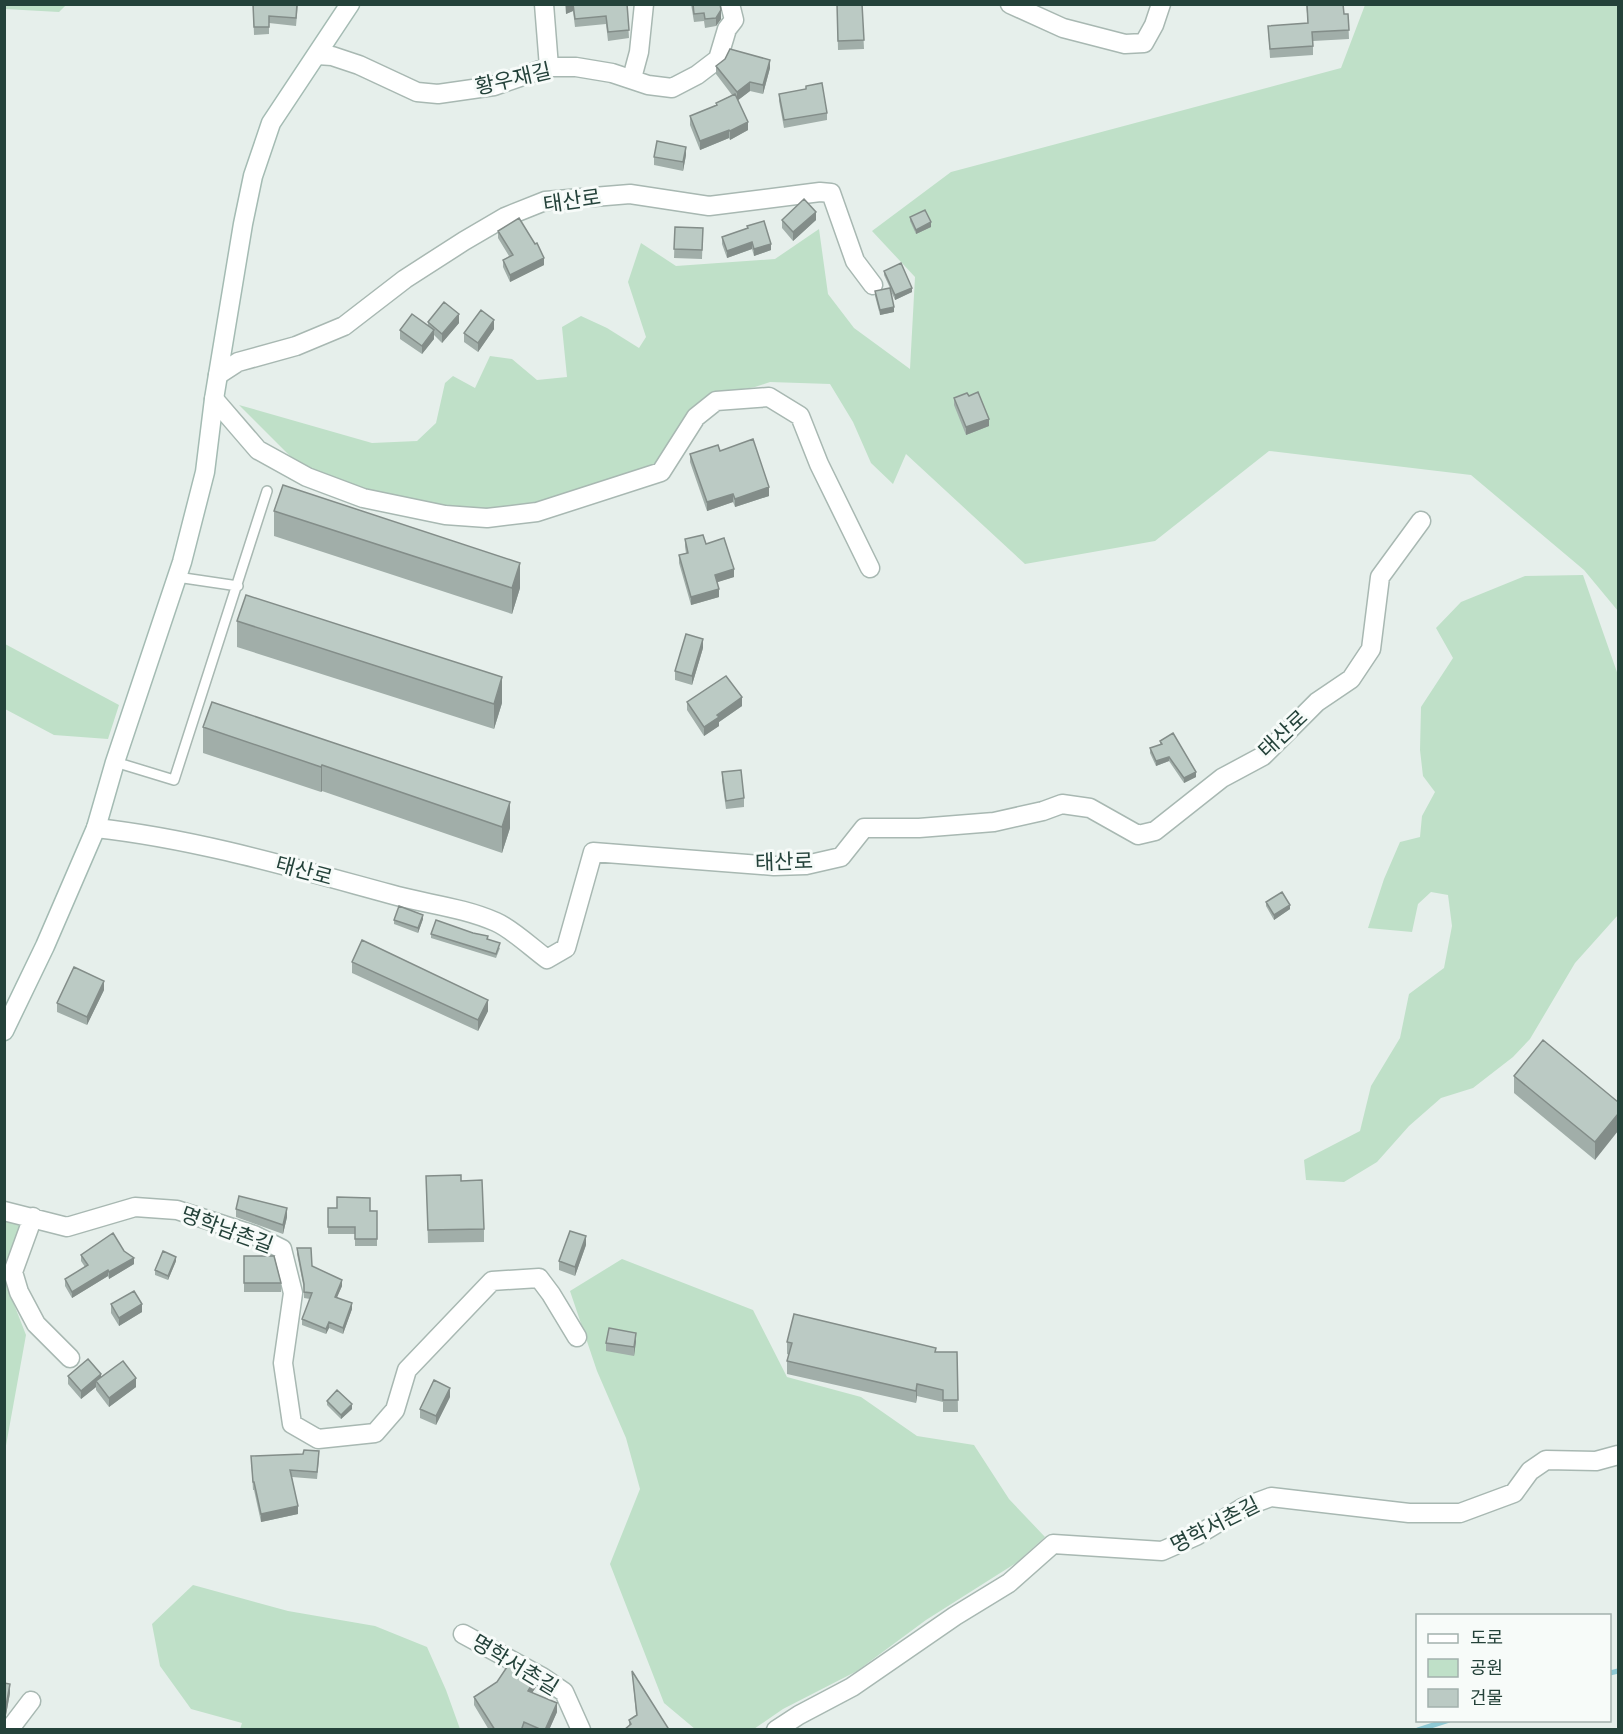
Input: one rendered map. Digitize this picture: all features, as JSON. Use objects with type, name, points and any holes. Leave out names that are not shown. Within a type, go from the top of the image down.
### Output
[{"type":"street","points":[[4,1031],[96,828],[115,762],[177,577],[205,472],[214,399],[253,176],[271,123],[350,4]]},
{"type":"street","points":[[544,4],[549,67]]},
{"type":"street","points":[[632,78],[639,52],[644,4]]},
{"type":"street","name":"황우재길","points":[[317,55],[332,56],[358,65],[417,92],[438,94],[494,86],[549,67],[576,67],[612,72],[648,85],[672,88],[697,75],[718,59],[727,29],[734,20],[730,4]]},
{"type":"street","points":[[1010,4],[1063,28],[1125,45],[1144,43],[1154,25],[1161,4]]},
{"type":"street","name":"태산로","points":[[218,375],[238,362],[296,346],[344,326],[405,279],[465,241],[505,217],[546,201],[630,194],[709,206],[820,192],[831,193],[855,261],[873,285]]},
{"type":"street","points":[[214,399],[258,450],[307,477],[363,498],[445,515],[487,518],[537,512],[661,472],[696,417],[716,401],[769,397],[800,416],[819,464],[870,568]]},
{"type":"street","name":"태산로","points":[[96,828],[132,832],[196,845],[274,863],[396,896],[443,905],[498,922],[547,960],[566,948],[593,852],[774,866],[806,865],[841,857],[864,828],[919,828],[994,822],[1043,811],[1062,804],[1090,808],[1138,835],[1155,831],[1222,778],[1263,756],[1317,702],[1351,679],[1371,649],[1380,577],[1421,521]]},
{"type":"street","name":"명학남촌길","points":[[4,1211],[67,1227],[135,1208],[177,1210],[254,1235],[282,1249],[293,1293],[283,1363],[291,1424],[318,1439],[375,1433],[395,1410],[407,1370],[492,1281],[539,1278],[577,1337]]},
{"type":"street","points":[[33,1217],[13,1272],[19,1292],[36,1324],[69,1358]]},
{"type":"street","name":"명학서촌길","points":[[776,1730],[852,1687],[955,1616],[1009,1583],[1053,1544],[1162,1551],[1196,1536],[1244,1507],[1271,1497],[1398,1512],[1460,1513],[1514,1493],[1530,1471],[1546,1460],[1596,1461],[1618,1455]]},
{"type":"street","name":"명학서촌길","points":[[463,1634],[542,1677],[564,1692],[581,1730]]},
{"type":"street","points":[[9,1730],[31,1701]]},
{"type":"lane","points":[[115,762],[174,780],[267,491]]},
{"type":"lane","points":[[177,577],[238,585]]},
{"type":"green space","points":[[5,4],[66,5],[59,12],[5,9]]},
{"type":"green space","points":[[1365,5],[1618,5],[1618,611],[1584,570],[1471,475],[1269,451],[1155,541],[1025,564],[906,454],[893,484],[871,463],[853,422],[830,384],[770,382],[712,395],[653,468],[546,502],[495,511],[449,508],[372,493],[311,471],[290,456],[239,405],[372,443],[417,441],[436,423],[445,383],[453,376],[475,388],[490,356],[512,359],[537,380],[567,377],[562,327],[581,316],[607,328],[639,348],[646,337],[628,282],[641,243],[676,266],[775,259],[819,229],[828,294],[854,328],[910,369],[915,277],[872,231],[951,172],[1341,68]]},
{"type":"green space","points":[[1583,575],[1618,675],[1618,915],[1575,963],[1530,1039],[1513,1057],[1473,1088],[1441,1098],[1409,1126],[1377,1162],[1344,1182],[1306,1180],[1304,1160],[1360,1131],[1371,1086],[1400,1038],[1409,994],[1444,968],[1452,926],[1448,895],[1431,892],[1418,904],[1412,932],[1368,928],[1384,879],[1400,842],[1420,837],[1422,816],[1435,792],[1423,776],[1420,750],[1421,707],[1453,658],[1436,628],[1461,602],[1525,576]]},
{"type":"green space","points":[[5,644],[119,705],[108,739],[54,735],[5,709]]},
{"type":"green space","points":[[5,1217],[26,1221],[5,1275]]},
{"type":"green space","points":[[622,1259],[753,1310],[787,1377],[861,1397],[917,1436],[974,1445],[1009,1499],[1045,1537],[1016,1563],[926,1620],[857,1671],[783,1709],[754,1729],[695,1729],[664,1703],[610,1564],[640,1489],[626,1438],[597,1371],[570,1291]]},
{"type":"green space","points":[[5,1281],[26,1335],[5,1451]]},
{"type":"green space","points":[[193,1585],[288,1611],[375,1626],[427,1647],[460,1729],[240,1729],[242,1723],[191,1709],[160,1666],[152,1624]]},
{"type":"building","points":[[253,4],[297,4],[296,18],[269,16],[269,27],[254,27]]},
{"type":"building","points":[[573,4],[627,4],[629,30],[608,32],[606,16],[575,19]]},
{"type":"building","points":[[693,4],[720,4],[721,10],[716,18],[705,19],[704,13],[694,14]]},
{"type":"building","points":[[837,4],[862,4],[864,40],[838,41]]},
{"type":"building","points":[[1307,4],[1343,4],[1344,14],[1348,14],[1349,30],[1312,32],[1313,46],[1270,49],[1268,26],[1308,23]]},
{"type":"building","points":[[730,49],[770,60],[763,85],[750,82],[737,92],[716,66],[725,59]]},
{"type":"building","points":[[822,83],[827,113],[784,120],[779,94],[806,89],[806,86]]},
{"type":"building","points":[[735,94],[748,122],[700,141],[690,116],[717,105],[716,103]]},
{"type":"building","points":[[657,141],[686,147],[683,162],[654,157]]},
{"type":"building","points":[[804,199],[816,212],[793,232],[782,220]]},
{"type":"building","points":[[925,210],[931,222],[916,230],[910,217]]},
{"type":"building","points":[[519,218],[535,244],[537,243],[544,258],[510,275],[503,260],[513,255],[498,231]]},
{"type":"building","points":[[764,221],[771,244],[754,249],[752,242],[727,251],[722,237]]},
{"type":"building","points":[[675,227],[703,228],[702,250],[674,249]]},
{"type":"building","points":[[901,263],[912,288],[895,295],[884,271]]},
{"type":"building","points":[[890,288],[894,307],[880,310],[875,291]]},
{"type":"building","points":[[444,302],[459,314],[442,334],[428,322]]},
{"type":"building","points":[[481,310],[494,320],[478,343],[464,333]]},
{"type":"building","points":[[412,314],[434,330],[422,346],[400,330]]},
{"type":"building","points":[[978,392],[989,419],[966,427],[954,398]]},
{"type":"building","points":[[753,439],[769,487],[735,499],[733,494],[707,502],[690,454],[718,445],[720,451]]},
{"type":"building","points":[[283,485],[520,563],[512,588],[274,511]]},
{"type":"building","points":[[703,535],[706,544],[724,538],[734,569],[715,575],[719,589],[691,597],[679,555],[688,553],[685,539]]},
{"type":"building","points":[[246,595],[502,677],[494,704],[237,621]]},
{"type":"building","points":[[686,634],[703,639],[692,676],[675,671]]},
{"type":"building","points":[[726,676],[742,697],[704,727],[687,702]]},
{"type":"building","points":[[212,702],[510,802],[502,827],[203,727]]},
{"type":"building","points":[[1173,733],[1196,772],[1184,778],[1169,757],[1156,761],[1150,748],[1162,744],[1160,741]]},
{"type":"building","points":[[741,770],[744,798],[726,801],[722,772]]},
{"type":"building","points":[[1282,892],[1290,905],[1274,915],[1266,902]]},
{"type":"building","points":[[399,906],[423,915],[418,928],[394,920]]},
{"type":"building","points":[[436,920],[488,936],[487,939],[500,943],[496,954],[431,934]]},
{"type":"building","points":[[362,940],[488,1000],[478,1020],[352,962]]},
{"type":"building","points":[[74,967],[104,981],[87,1017],[57,1003]]},
{"type":"building","points":[[1543,1040],[1618,1102],[1618,1114],[1595,1142],[1514,1076]]},
{"type":"building","points":[[461,1175],[461,1181],[482,1180],[484,1229],[428,1230],[426,1176]]},
{"type":"building","points":[[239,1196],[287,1208],[283,1225],[236,1209]]},
{"type":"building","points":[[337,1197],[370,1198],[370,1211],[377,1211],[377,1239],[355,1239],[355,1227],[328,1227],[328,1208],[337,1208]]},
{"type":"building","points":[[570,1231],[586,1236],[575,1267],[559,1261]]},
{"type":"building","points":[[113,1233],[124,1251],[134,1258],[109,1272],[108,1270],[72,1292],[65,1279],[88,1265],[81,1255]]},
{"type":"building","points":[[297,1248],[311,1248],[312,1266],[342,1280],[335,1297],[352,1303],[343,1328],[329,1322],[326,1329],[302,1319],[312,1293],[304,1292]]},
{"type":"building","points":[[163,1251],[176,1257],[168,1276],[155,1270]]},
{"type":"building","points":[[244,1256],[274,1256],[281,1283],[244,1283]]},
{"type":"building","points":[[134,1291],[142,1304],[119,1318],[111,1304]]},
{"type":"building","points":[[794,1314],[936,1348],[935,1352],[957,1352],[958,1400],[943,1400],[943,1390],[917,1384],[916,1391],[787,1361],[792,1343],[787,1342]]},
{"type":"building","points":[[609,1328],[636,1333],[634,1347],[606,1343]]},
{"type":"building","points":[[88,1359],[101,1374],[81,1391],[68,1376]]},
{"type":"building","points":[[123,1361],[136,1378],[109,1398],[96,1381]]},
{"type":"building","points":[[434,1380],[450,1388],[436,1416],[420,1409]]},
{"type":"building","points":[[337,1390],[352,1404],[341,1415],[327,1401]]},
{"type":"building","points":[[304,1450],[319,1451],[317,1472],[290,1470],[298,1506],[261,1514],[253,1482],[251,1456],[303,1454]]},
{"type":"building","points":[[509,1664],[536,1678],[528,1691],[557,1703],[545,1730],[524,1722],[520,1730],[495,1730],[474,1697],[497,1682]]},
{"type":"building","points":[[632,1671],[668,1730],[624,1730],[631,1724],[629,1720],[637,1715]]},
{"type":"building","points":[[4,1683],[10,1684],[6,1706],[4,1706]]},
{"type":"waterway","points":[[1611,1673],[1618,1671]]},
{"type":"waterway","points":[[1418,1730],[1443,1722]]}]
